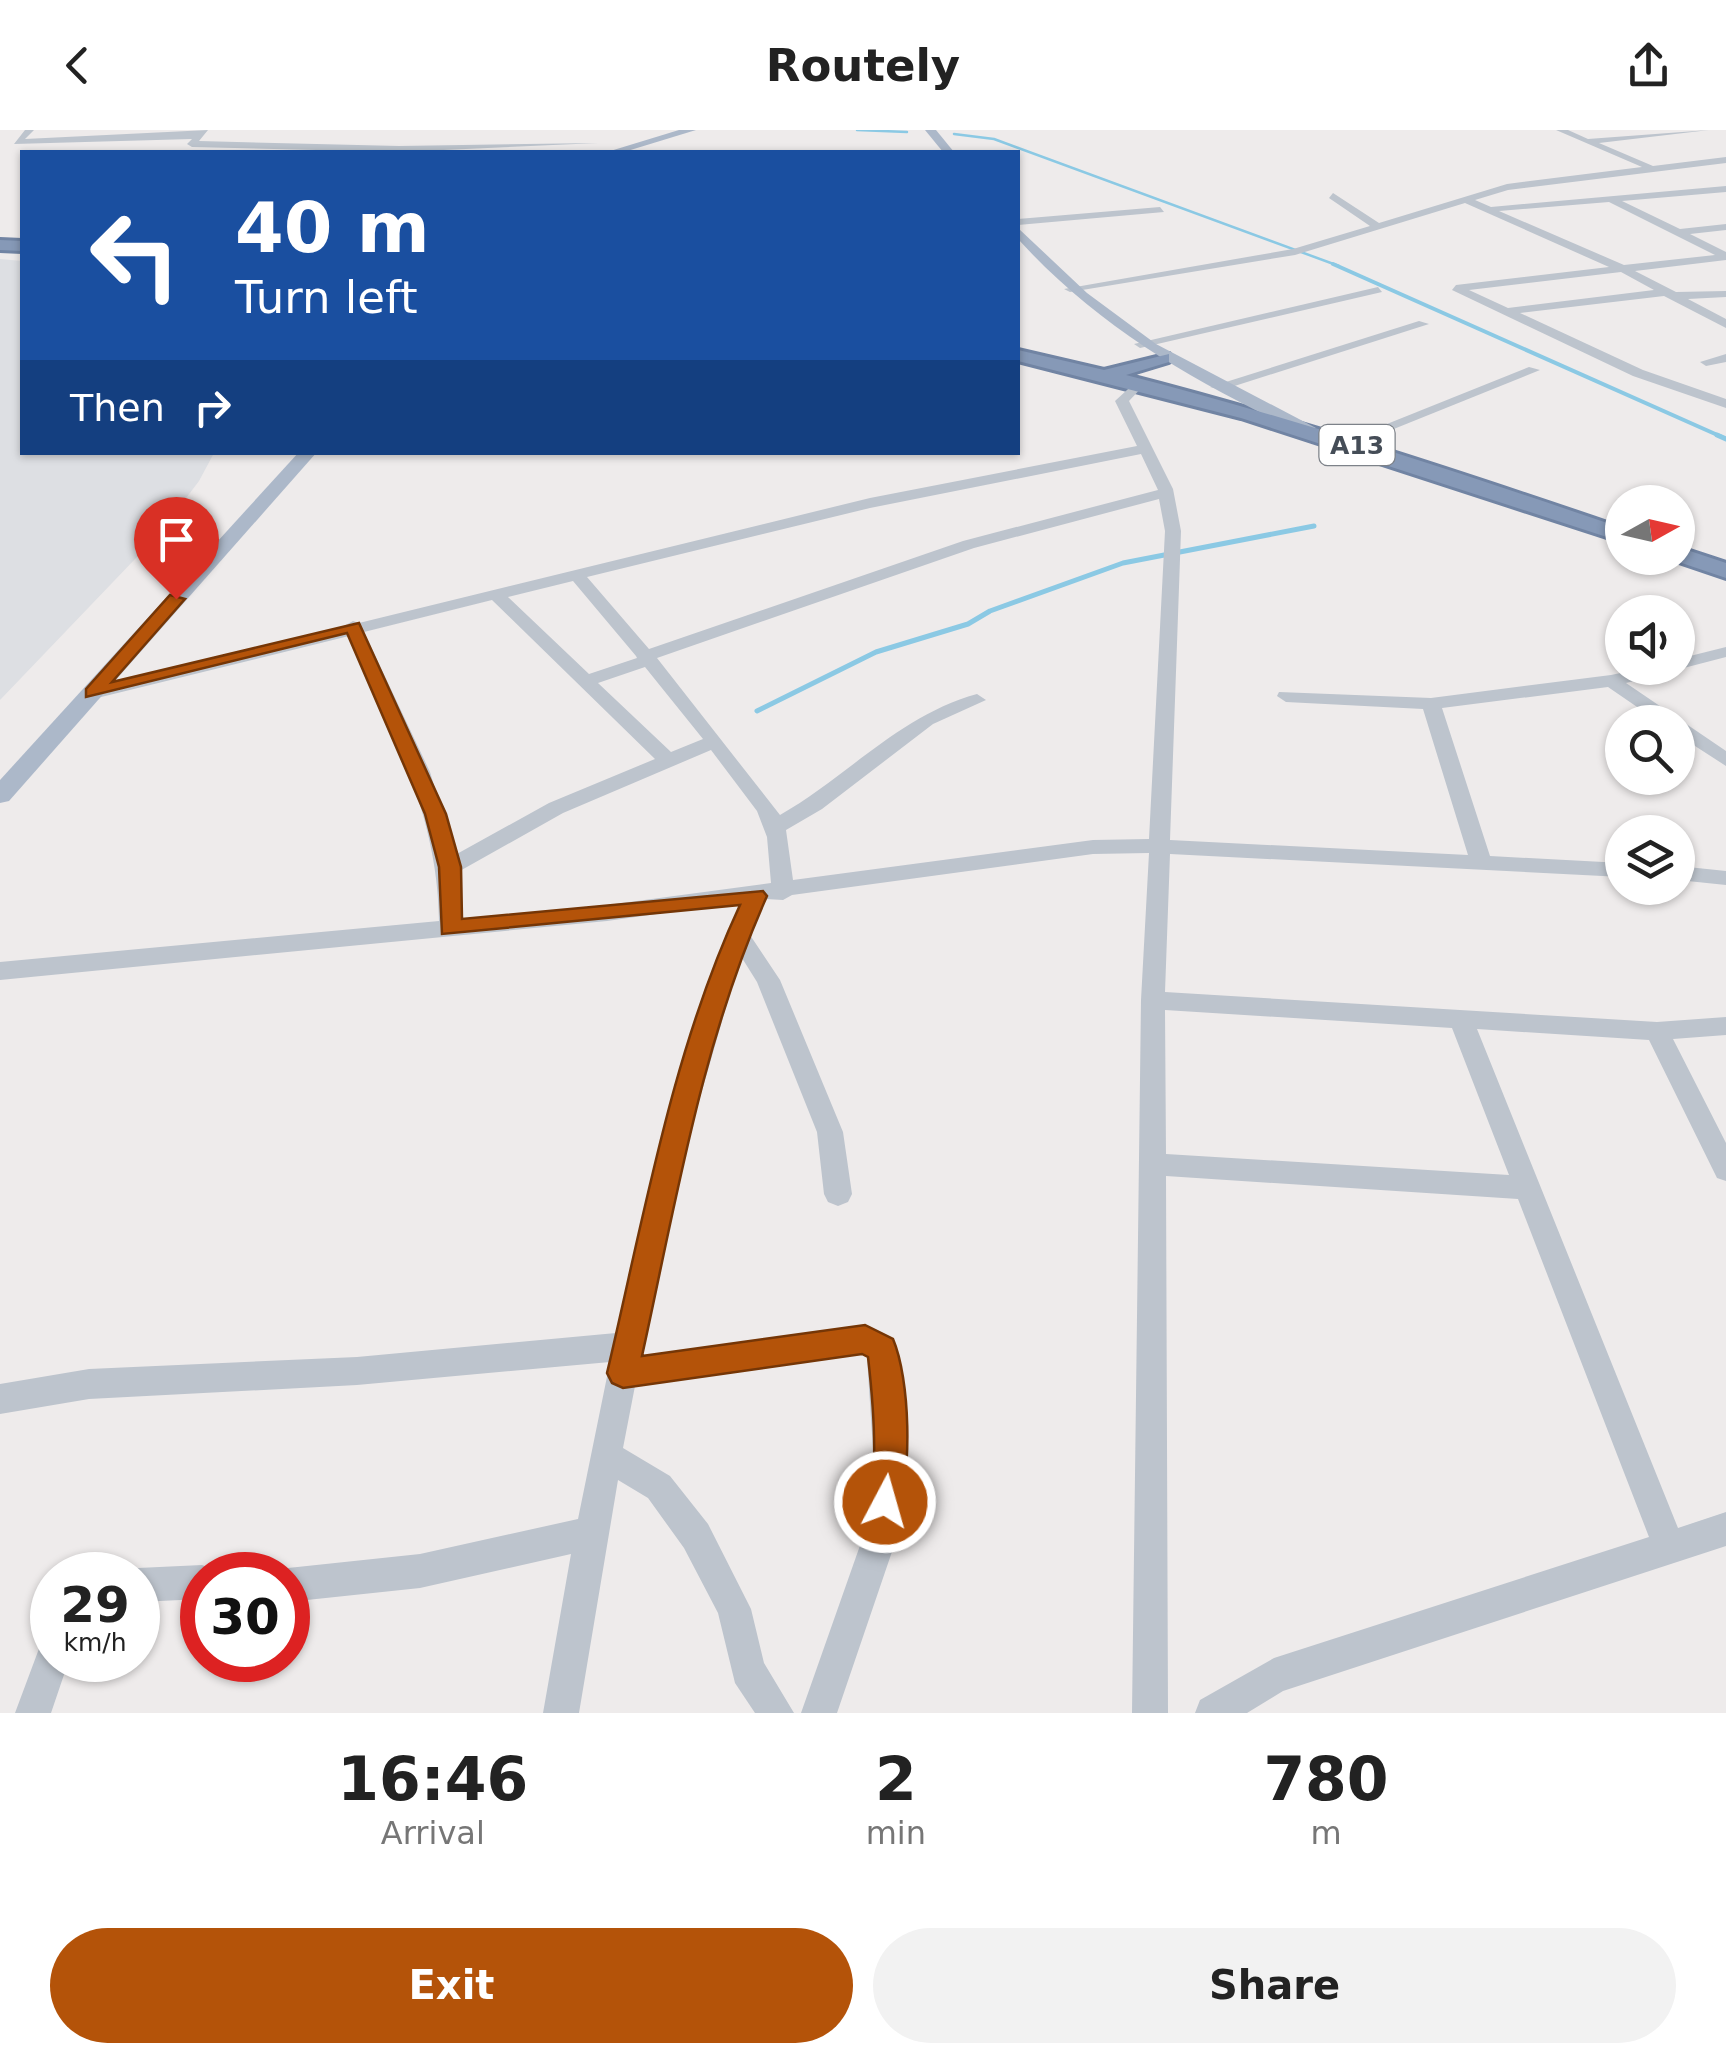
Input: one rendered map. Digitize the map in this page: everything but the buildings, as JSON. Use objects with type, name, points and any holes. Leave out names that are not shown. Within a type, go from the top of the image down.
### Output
[{"type":"highway","points":[[1097,374],[1162,358]]},
{"type":"highway","name":"A13","points":[[1020,359],[1139,383],[1307,428],[1605,529]]},
{"type":"highway","points":[[1695,560],[1726,571]]},
{"type":"main road","points":[[614,149],[673,130]]},
{"type":"main road","points":[[596,142],[614,149],[690,130]]},
{"type":"main road","points":[[930,130],[947,150]]},
{"type":"main road","points":[[1020,234],[1070,290],[1140,344],[1218,387],[1307,428]]},
{"type":"main road","points":[[0,770],[288,455]]},
{"type":"main road","points":[[0,795],[306,455]]},
{"type":"street","points":[[30,130],[17,142],[201,133]]},
{"type":"street","points":[[62,141],[74,130]]},
{"type":"street","points":[[107,139],[117,130]]},
{"type":"street","points":[[1560,130],[1726,200]]},
{"type":"street","points":[[1585,141],[1705,130]]},
{"type":"street","points":[[201,133],[192,144],[402,144],[505,138],[596,142]]},
{"type":"street","points":[[1070,290],[1301,250],[1507,186],[1726,160]]},
{"type":"street","points":[[1492,208],[1726,189]]},
{"type":"street","points":[[1334,196],[1377,226]]},
{"type":"street","points":[[1460,198],[1492,208],[1622,268],[1726,324]]},
{"type":"street","points":[[1610,198],[1726,256]]},
{"type":"street","points":[[1020,222],[1160,210]]},
{"type":"street","points":[[1680,232],[1726,226]]},
{"type":"street","points":[[1726,256],[1456,288],[1638,373],[1726,404]]},
{"type":"street","points":[[1140,344],[1378,290]]},
{"type":"street","points":[[1503,312],[1671,294],[1726,294]]},
{"type":"street","points":[[1218,387],[1424,324]]},
{"type":"street","points":[[1706,362],[1726,358]]},
{"type":"street","points":[[1349,442],[1534,370]]},
{"type":"street","points":[[1139,383],[1122,401],[1166,492],[1172,531],[1153,1000],[1150,1713]]},
{"type":"street","points":[[92,693],[352,626],[870,503],[1145,449]]},
{"type":"street","points":[[583,682],[879,574],[1119,502],[1166,492]]},
{"type":"street","points":[[561,1713],[590,1533],[679,1125],[738,936],[769,894],[774,827],[768,810],[715,741],[575,573]]},
{"type":"street","points":[[494,593],[668,760]]},
{"type":"street","points":[[352,626],[414,762],[450,867],[450,928]]},
{"type":"street","points":[[1695,660],[1726,652]]},
{"type":"street","points":[[1286,696],[1432,704],[1605,683]]},
{"type":"street","points":[[1615,685],[1645,705]]},
{"type":"street","points":[[774,827],[815,804],[926,720],[977,700]]},
{"type":"street","points":[[1432,704],[1482,864]]},
{"type":"street","points":[[1695,739],[1726,760]]},
{"type":"street","points":[[450,867],[493,840],[715,741]]},
{"type":"street","points":[[0,970],[769,894],[1093,846],[1605,869]]},
{"type":"street","points":[[1695,875],[1726,878]]},
{"type":"street","points":[[738,936],[768,980],[830,1132],[838,1194]]},
{"type":"street","points":[[1153,1000],[1657,1031],[1726,1026]]},
{"type":"street","points":[[1460,1018],[1670,1548]]},
{"type":"street","points":[[1657,1031],[1726,1170]]},
{"type":"street","points":[[1152,1164],[1527,1188]]},
{"type":"street","points":[[0,1399],[89,1384],[626,1360],[865,1339],[882,1350],[890,1466],[880,1538],[819,1713]]},
{"type":"street","points":[[606,1455],[659,1486],[696,1536],[734,1609],[748,1670],[762,1698],[776,1713]]},
{"type":"street","points":[[1213,1713],[1274,1676],[1726,1529]]},
{"type":"street","points":[[310,1582],[420,1571],[590,1533]]},
{"type":"street","points":[[33,1713],[44,1682]]},
{"type":"shaded area","points":[[0,259],[20,261],[20,455],[213,455],[199,481],[158,535],[0,700]]},
{"type":"waterway","points":[[857,130],[907,132]]},
{"type":"waterway","points":[[954,134],[994,139],[1339,266]]},
{"type":"waterway","points":[[1333,264],[1722,437]]},
{"type":"waterway","points":[[1717,435],[1726,439]]},
{"type":"waterway","points":[[757,711],[876,652],[968,624],[990,611],[1123,563],[1314,526]]},
{"type":"route","points":[[176,599],[92,693],[352,626],[435,814],[450,867],[450,928],[756,896],[728,956],[679,1125],[623,1373],[865,1339],[882,1350],[890,1409],[890,1466],[885,1502]]}]
